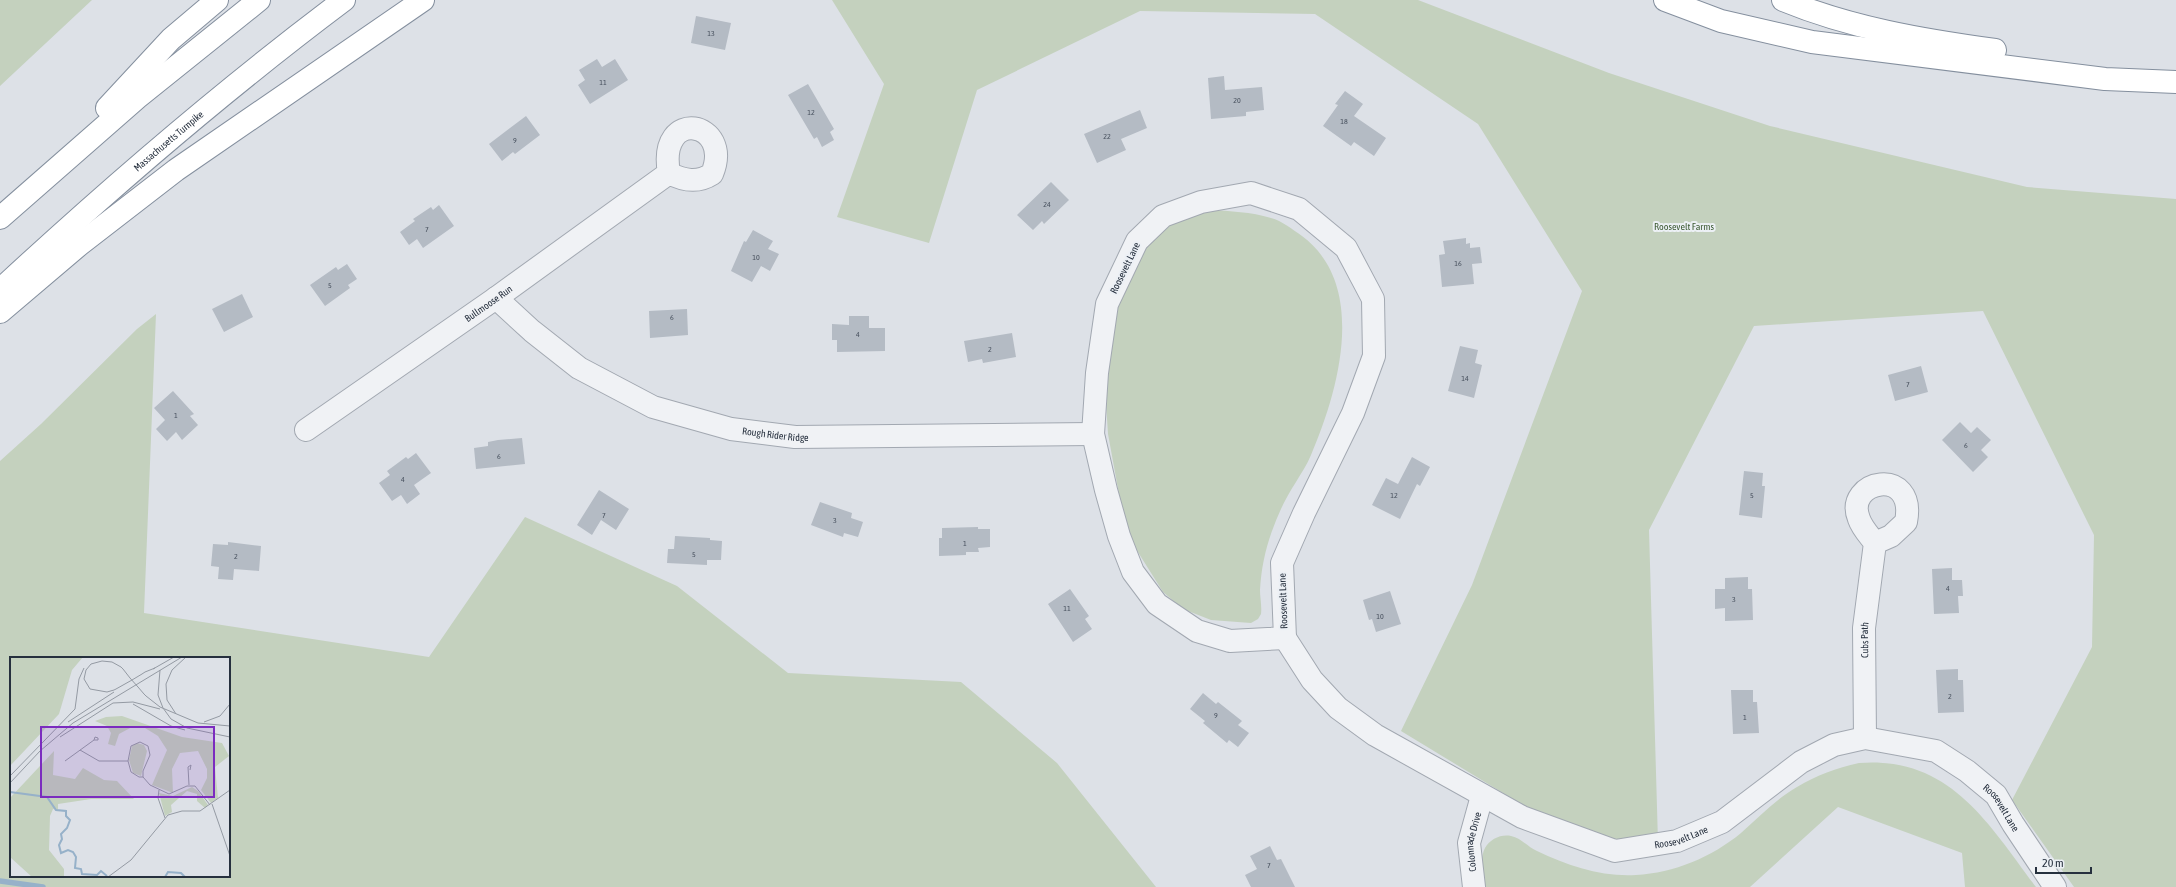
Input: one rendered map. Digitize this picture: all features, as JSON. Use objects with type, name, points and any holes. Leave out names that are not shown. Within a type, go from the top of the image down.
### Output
[{"type":"highway","points":[[35,187],[171,39],[217,0]]},
{"type":"highway","points":[[0,218],[137,98],[258,0]]},
{"type":"highway","name":"Massachusetts Turnpike","points":[[0,290],[81,216],[180,130],[344,0]]},
{"type":"highway","points":[[0,312],[79,245],[176,170],[423,0]]},
{"type":"highway","points":[[1665,0],[1734,24],[1817,43],[2105,79],[2176,82]]},
{"type":"highway","points":[[1782,0],[1822,16],[1887,33],[1944,43],[2112,66],[2176,78]]},
{"type":"street","name":"Bullmoose Run","points":[[306,430],[496,298],[669,172]]},
{"type":"street","name":"Roosevelt Lane","points":[[1285,638],[1230,641],[1197,631],[1157,604],[1133,572],[1119,536],[1106,490],[1093,434],[1097,373],[1107,304],[1137,241],[1163,216],[1201,202],[1251,193],[1298,209],[1346,248],[1373,299],[1374,356],[1353,413],[1304,513],[1282,563],[1285,638],[1312,680],[1338,708],[1375,735],[1522,817],[1615,851],[1677,841],[1722,822],[1801,762],[1834,745],[1865,738],[1936,750],[1967,771],[1996,795],[2013,824],[2055,887]]},
{"type":"street","name":"Rough Rider Ridge","points":[[496,298],[532,331],[579,368],[653,406],[731,429],[795,437],[1093,434]]},
{"type":"street","name":"Cubs Path","points":[[1865,738],[1864,628],[1874,543]]},
{"type":"street","name":"Colonnade Drive","points":[[1474,887],[1468,843],[1482,796]]},
{"type":"green space","points":[[0,0],[92,0],[0,86]]},
{"type":"green space","name":"Roosevelt Farms","points":[[832,0],[1418,0],[1609,73],[1770,126],[2027,187],[2176,199],[2176,887],[2074,887],[2012,800],[2092,647],[2094,535],[1983,311],[1754,326],[1649,530],[1658,842],[1627,844],[1536,813],[1401,731],[1472,585],[1582,291],[1478,124],[1315,14],[1140,11],[977,90],[929,243],[837,217],[884,84]]},
{"type":"green space","points":[[1210,210],[1248,213],[1275,219],[1302,236],[1323,257],[1335,282],[1341,311],[1342,341],[1338,371],[1330,401],[1321,430],[1306,466],[1286,500],[1272,531],[1265,553],[1261,575],[1261,614],[1258,619],[1251,623],[1211,620],[1183,609],[1163,592],[1136,549],[1126,524],[1108,434],[1105,388],[1116,307],[1144,249],[1171,224]]},
{"type":"green space","points":[[156,314],[144,613],[429,657],[525,517],[677,586],[788,673],[961,682],[1057,763],[1156,887],[0,887],[0,461],[41,424],[137,329]]},
{"type":"green space","points":[[1859,763],[1891,764],[1918,770],[1942,782],[1964,798],[1983,818],[2036,887],[1965,887],[1962,853],[1838,807],[1750,887],[1485,887],[1482,862],[1483,852],[1490,842],[1500,837],[1515,837],[1534,849],[1549,856],[1573,866],[1585,869],[1623,875],[1650,874],[1678,867],[1705,856],[1730,842],[1768,808],[1789,792],[1827,772]]},
{"type":"building","points":[[696,16],[731,23],[725,50],[691,43]]},
{"type":"building","points":[[597,59],[602,67],[615,59],[628,80],[590,104],[578,85],[585,80],[579,70]]},
{"type":"building","points":[[1224,76],[1225,90],[1262,87],[1264,110],[1246,112],[1246,116],[1211,119],[1208,78]]},
{"type":"building","points":[[808,84],[834,129],[830,132],[834,140],[822,147],[817,137],[814,139],[788,95]]},
{"type":"building","points":[[1345,91],[1363,104],[1354,116],[1386,138],[1374,156],[1354,142],[1351,146],[1323,126],[1338,105],[1335,104]]},
{"type":"building","points":[[1140,110],[1147,128],[1121,139],[1126,150],[1097,163],[1084,134]]},
{"type":"building","points":[[526,116],[540,135],[515,154],[513,152],[502,161],[489,144]]},
{"type":"building","points":[[1051,182],[1069,200],[1044,224],[1042,221],[1033,230],[1017,215]]},
{"type":"building","points":[[439,205],[454,226],[423,248],[417,239],[409,245],[400,232],[415,221],[413,219],[431,207],[433,210]]},
{"type":"building","points":[[753,230],[773,241],[768,249],[779,254],[770,271],[761,266],[752,282],[731,271],[744,241],[746,242]]},
{"type":"building","points":[[1466,238],[1466,244],[1470,243],[1470,248],[1480,247],[1482,263],[1472,264],[1474,284],[1442,287],[1439,255],[1445,254],[1443,241]]},
{"type":"building","points":[[347,264],[357,279],[348,285],[350,288],[325,306],[310,285],[336,267],[338,270]]},
{"type":"building","points":[[242,294],[253,317],[224,332],[212,309]]},
{"type":"building","points":[[687,309],[688,335],[650,338],[649,311]]},
{"type":"building","points":[[849,316],[869,316],[869,328],[885,328],[885,351],[837,352],[837,340],[832,340],[832,324],[849,325]]},
{"type":"building","points":[[1012,333],[1016,357],[983,363],[982,359],[968,362],[964,341]]},
{"type":"building","points":[[1460,346],[1478,350],[1475,363],[1482,365],[1474,398],[1448,391]]},
{"type":"building","points":[[1921,366],[1928,392],[1895,401],[1888,375]]},
{"type":"building","points":[[173,391],[194,414],[190,416],[198,425],[182,440],[176,432],[167,441],[156,429],[165,420],[154,408]]},
{"type":"building","points":[[1960,422],[1971,433],[1977,427],[1991,440],[1981,450],[1988,457],[1973,472],[1942,440]]},
{"type":"building","points":[[522,438],[525,464],[476,469],[474,448],[488,446],[488,442]]},
{"type":"building","points":[[416,453],[431,473],[414,485],[420,494],[407,504],[401,495],[392,501],[379,483],[390,475],[387,471],[406,457],[408,459]]},
{"type":"building","points":[[1412,457],[1430,467],[1420,486],[1417,484],[1400,519],[1372,505],[1386,478],[1398,484]]},
{"type":"building","points":[[1744,471],[1763,473],[1762,486],[1765,486],[1762,518],[1739,515]]},
{"type":"building","points":[[599,490],[629,509],[616,530],[601,520],[592,535],[577,525]]},
{"type":"building","points":[[820,502],[852,513],[851,518],[863,522],[858,537],[844,533],[843,537],[811,525]]},
{"type":"building","points":[[978,527],[978,529],[990,529],[990,547],[978,548],[979,552],[966,552],[966,555],[939,556],[939,538],[942,538],[942,528]]},
{"type":"building","points":[[675,536],[710,538],[710,540],[722,541],[721,560],[707,560],[707,565],[667,563],[668,549],[674,549]]},
{"type":"building","points":[[228,542],[261,546],[259,571],[234,569],[233,580],[218,579],[219,567],[211,566],[213,544],[228,545]]},
{"type":"building","points":[[1952,568],[1952,580],[1962,580],[1963,596],[1958,596],[1959,613],[1934,614],[1932,569]]},
{"type":"building","points":[[1748,577],[1748,589],[1752,589],[1753,620],[1725,621],[1725,608],[1715,609],[1715,589],[1725,589],[1725,578]]},
{"type":"building","points":[[1070,589],[1089,616],[1085,619],[1092,629],[1073,642],[1048,604]]},
{"type":"building","points":[[1390,591],[1401,624],[1376,632],[1372,619],[1369,620],[1363,600]]},
{"type":"building","points":[[1958,669],[1958,680],[1963,680],[1964,712],[1938,713],[1936,670]]},
{"type":"building","points":[[1731,690],[1753,690],[1753,702],[1757,702],[1759,733],[1733,734]]},
{"type":"building","points":[[1203,693],[1216,704],[1218,702],[1242,721],[1238,725],[1249,733],[1238,747],[1229,740],[1227,743],[1203,723],[1205,721],[1190,709]]},
{"type":"building","points":[[1270,846],[1277,860],[1281,859],[1295,887],[1251,887],[1245,875],[1257,869],[1250,856]]},
{"type":"waterway","points":[[0,881],[43,887]]}]
